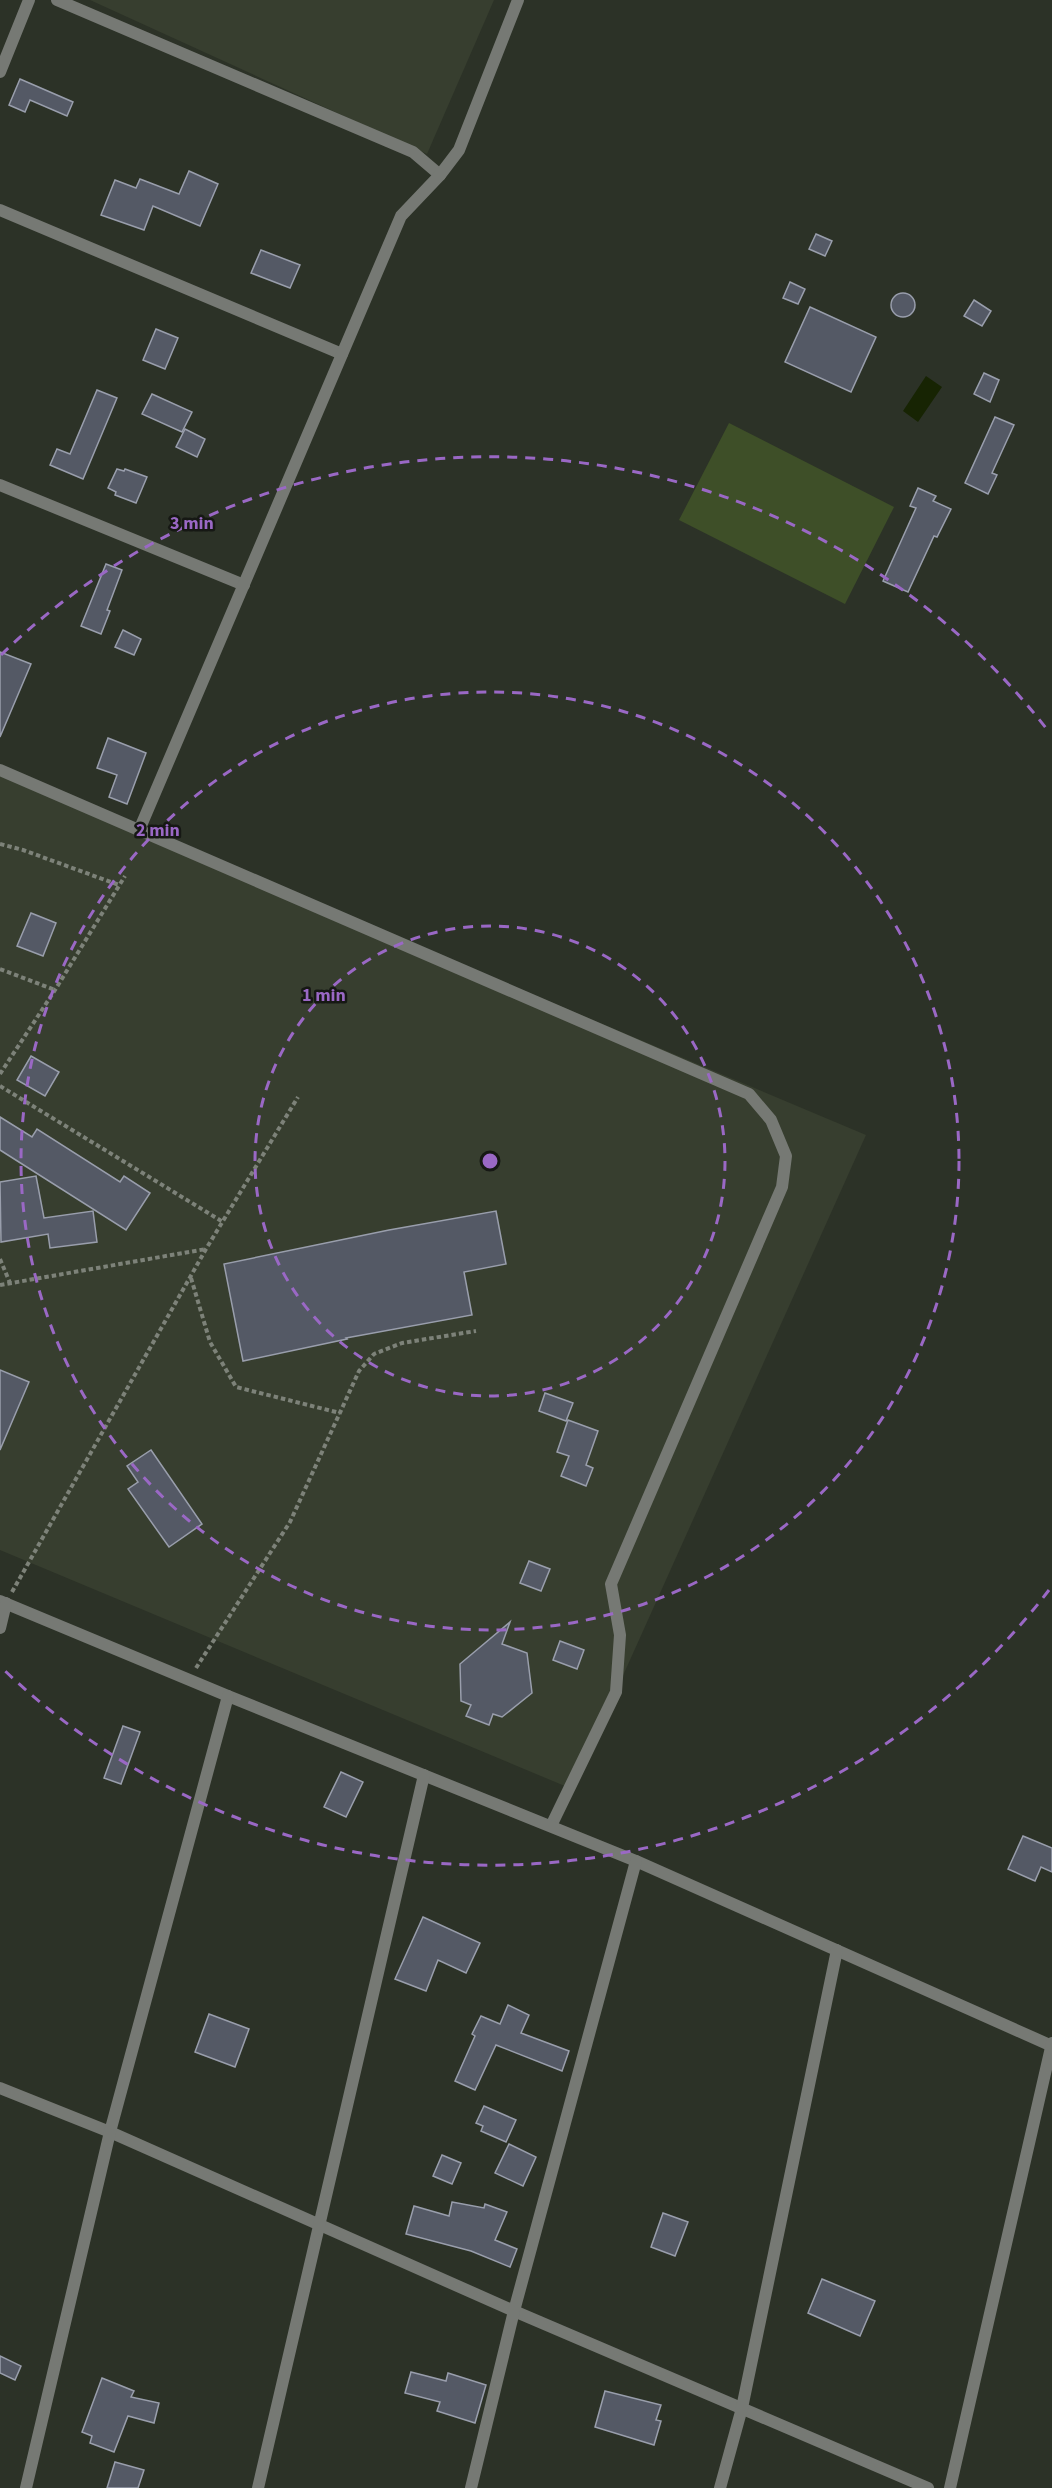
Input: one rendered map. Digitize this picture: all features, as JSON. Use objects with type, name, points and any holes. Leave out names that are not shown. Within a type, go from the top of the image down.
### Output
[{"type":"street","points":[[0,72],[29,0]]},
{"type":"street","points":[[57,0],[413,152],[440,175]]},
{"type":"street","points":[[140,828],[401,216],[440,175],[459,150],[518,0]]},
{"type":"street","points":[[0,210],[342,354]]},
{"type":"street","points":[[0,485],[244,585]]},
{"type":"street","points":[[0,770],[140,828],[172,845],[749,1094],[771,1120],[786,1156],[782,1187],[611,1584],[620,1635],[616,1692],[551,1826]]},
{"type":"street","points":[[0,1628],[3,1602],[228,1696],[636,1860],[1052,2045],[950,2488]]},
{"type":"street","points":[[26,2488],[110,2132],[228,1696]]},
{"type":"street","points":[[258,2488],[424,1775]]},
{"type":"street","points":[[471,2488],[514,2311],[636,1860]]},
{"type":"street","points":[[720,2488],[742,2408],[837,1950]]},
{"type":"street","points":[[0,2088],[110,2132],[514,2311],[928,2488]]},
{"type":"path","points":[[0,844],[23,850],[119,885]]},
{"type":"path","points":[[0,1074],[55,990],[124,876]]},
{"type":"path","points":[[0,969],[55,990]]},
{"type":"path","points":[[0,1086],[223,1222]]},
{"type":"path","points":[[3,1602],[206,1249],[298,1097]]},
{"type":"path","points":[[0,1285],[206,1249]]},
{"type":"path","points":[[0,1259],[10,1283]]},
{"type":"path","points":[[190,1277],[210,1342],[236,1388],[340,1413]]},
{"type":"path","points":[[189,1680],[290,1522],[359,1371],[374,1354],[402,1343],[476,1330]]},
{"type":"shaded area","points":[[90,0],[494,0],[427,154]]},
{"type":"shaded area","points":[[926,376],[942,387],[918,422],[903,411]]},
{"type":"shaded area","points":[[729,423],[894,507],[845,604],[679,520]]},
{"type":"shaded area","points":[[0,770],[866,1135],[572,1789],[0,1550]]},
{"type":"building","points":[[20,79],[73,102],[67,116],[30,100],[25,112],[9,105]]},
{"type":"building","points":[[189,171],[218,184],[200,226],[153,206],[144,230],[101,215],[115,180],[136,188],[140,179],[179,194]]},
{"type":"building","points":[[816,234],[832,241],[825,256],[809,249]]},
{"type":"building","points":[[261,250],[300,265],[290,288],[251,273]]},
{"type":"building","points":[[790,282],[805,289],[798,304],[783,298]]},
{"type":"building","points":[[903,293],[908,294],[914,300],[914,310],[908,316],[903,317],[898,316],[892,310],[891,305],[892,300],[898,294]]},
{"type":"building","points":[[974,300],[991,311],[982,326],[964,316]]},
{"type":"building","points":[[810,307],[876,337],[851,392],[785,362]]},
{"type":"building","points":[[156,329],[178,338],[165,369],[143,360]]},
{"type":"building","points":[[984,373],[999,380],[990,402],[974,394]]},
{"type":"building","points":[[97,390],[117,398],[83,479],[50,465],[57,449],[70,454]]},
{"type":"building","points":[[152,394],[192,412],[182,432],[142,414]]},
{"type":"building","points":[[995,417],[1014,425],[992,473],[997,475],[988,494],[965,483]]},
{"type":"building","points":[[185,429],[205,439],[197,457],[176,447]]},
{"type":"building","points":[[117,469],[124,471],[125,469],[147,477],[136,503],[115,495],[116,492],[108,488]]},
{"type":"building","points":[[918,488],[936,496],[933,501],[951,509],[937,537],[934,536],[908,592],[883,581],[916,508],[910,506]]},
{"type":"building","points":[[106,564],[122,570],[101,634],[81,626]]},
{"type":"building","points":[[123,630],[141,639],[134,655],[115,647]]},
{"type":"building","points":[[0,652],[31,664],[0,737]]},
{"type":"building","points":[[108,738],[146,753],[127,804],[109,797],[117,775],[97,768]]},
{"type":"building","points":[[31,913],[56,923],[43,956],[17,946]]},
{"type":"building","points":[[31,1056],[59,1072],[45,1096],[17,1080]]},
{"type":"building","points":[[0,1117],[32,1137],[37,1129],[120,1182],[124,1176],[150,1193],[126,1230],[0,1150]]},
{"type":"building","points":[[36,1176],[44,1218],[93,1211],[97,1242],[50,1248],[48,1234],[1,1242],[0,1182]]},
{"type":"building","points":[[496,1211],[506,1264],[464,1272],[472,1315],[346,1338],[243,1361],[224,1264],[389,1230]]},
{"type":"building","points":[[0,1370],[29,1382],[0,1450]]},
{"type":"building","points":[[545,1393],[573,1403],[566,1421],[539,1411]]},
{"type":"building","points":[[568,1420],[598,1431],[586,1465],[593,1468],[586,1486],[561,1476],[569,1456],[557,1452]]},
{"type":"building","points":[[151,1450],[202,1524],[169,1547],[128,1489],[138,1482],[127,1466]]},
{"type":"building","points":[[529,1561],[550,1569],[541,1591],[520,1583]]},
{"type":"building","points":[[510,1622],[502,1644],[527,1653],[532,1693],[502,1717],[493,1714],[489,1725],[466,1716],[471,1705],[461,1701],[460,1664]]},
{"type":"building","points":[[560,1641],[584,1650],[577,1669],[553,1660]]},
{"type":"building","points":[[123,1726],[140,1732],[121,1784],[104,1778]]},
{"type":"building","points":[[341,1772],[363,1782],[346,1817],[324,1807]]},
{"type":"building","points":[[1023,1836],[1052,1848],[1052,1872],[1041,1867],[1035,1881],[1008,1869]]},
{"type":"building","points":[[423,1917],[480,1943],[466,1973],[438,1960],[426,1991],[395,1979]]},
{"type":"building","points":[[508,2005],[529,2015],[521,2033],[569,2051],[562,2071],[496,2045],[475,2090],[455,2081],[475,2036],[472,2034],[481,2016],[500,2024]]},
{"type":"building","points":[[209,2014],[249,2029],[235,2067],[195,2052]]},
{"type":"building","points":[[484,2106],[516,2120],[506,2142],[481,2131],[483,2126],[476,2123]]},
{"type":"building","points":[[509,2144],[536,2157],[523,2186],[495,2173]]},
{"type":"building","points":[[442,2155],[461,2163],[452,2184],[433,2176]]},
{"type":"building","points":[[452,2202],[484,2208],[485,2204],[507,2212],[495,2240],[517,2249],[510,2267],[471,2251],[406,2234],[414,2206],[449,2216]]},
{"type":"building","points":[[663,2213],[688,2222],[675,2256],[651,2247]]},
{"type":"building","points":[[822,2279],[875,2301],[860,2336],[808,2313]]},
{"type":"building","points":[[0,2356],[21,2366],[15,2380],[0,2373]]},
{"type":"building","points":[[411,2372],[446,2381],[448,2373],[486,2385],[475,2423],[437,2411],[440,2402],[405,2393]]},
{"type":"building","points":[[102,2378],[134,2391],[131,2397],[159,2403],[154,2423],[128,2416],[114,2452],[90,2443],[92,2436],[82,2432]]},
{"type":"building","points":[[605,2391],[661,2405],[656,2420],[661,2421],[654,2445],[595,2427]]},
{"type":"building","points":[[115,2462],[144,2470],[138,2488],[107,2488]]}]
